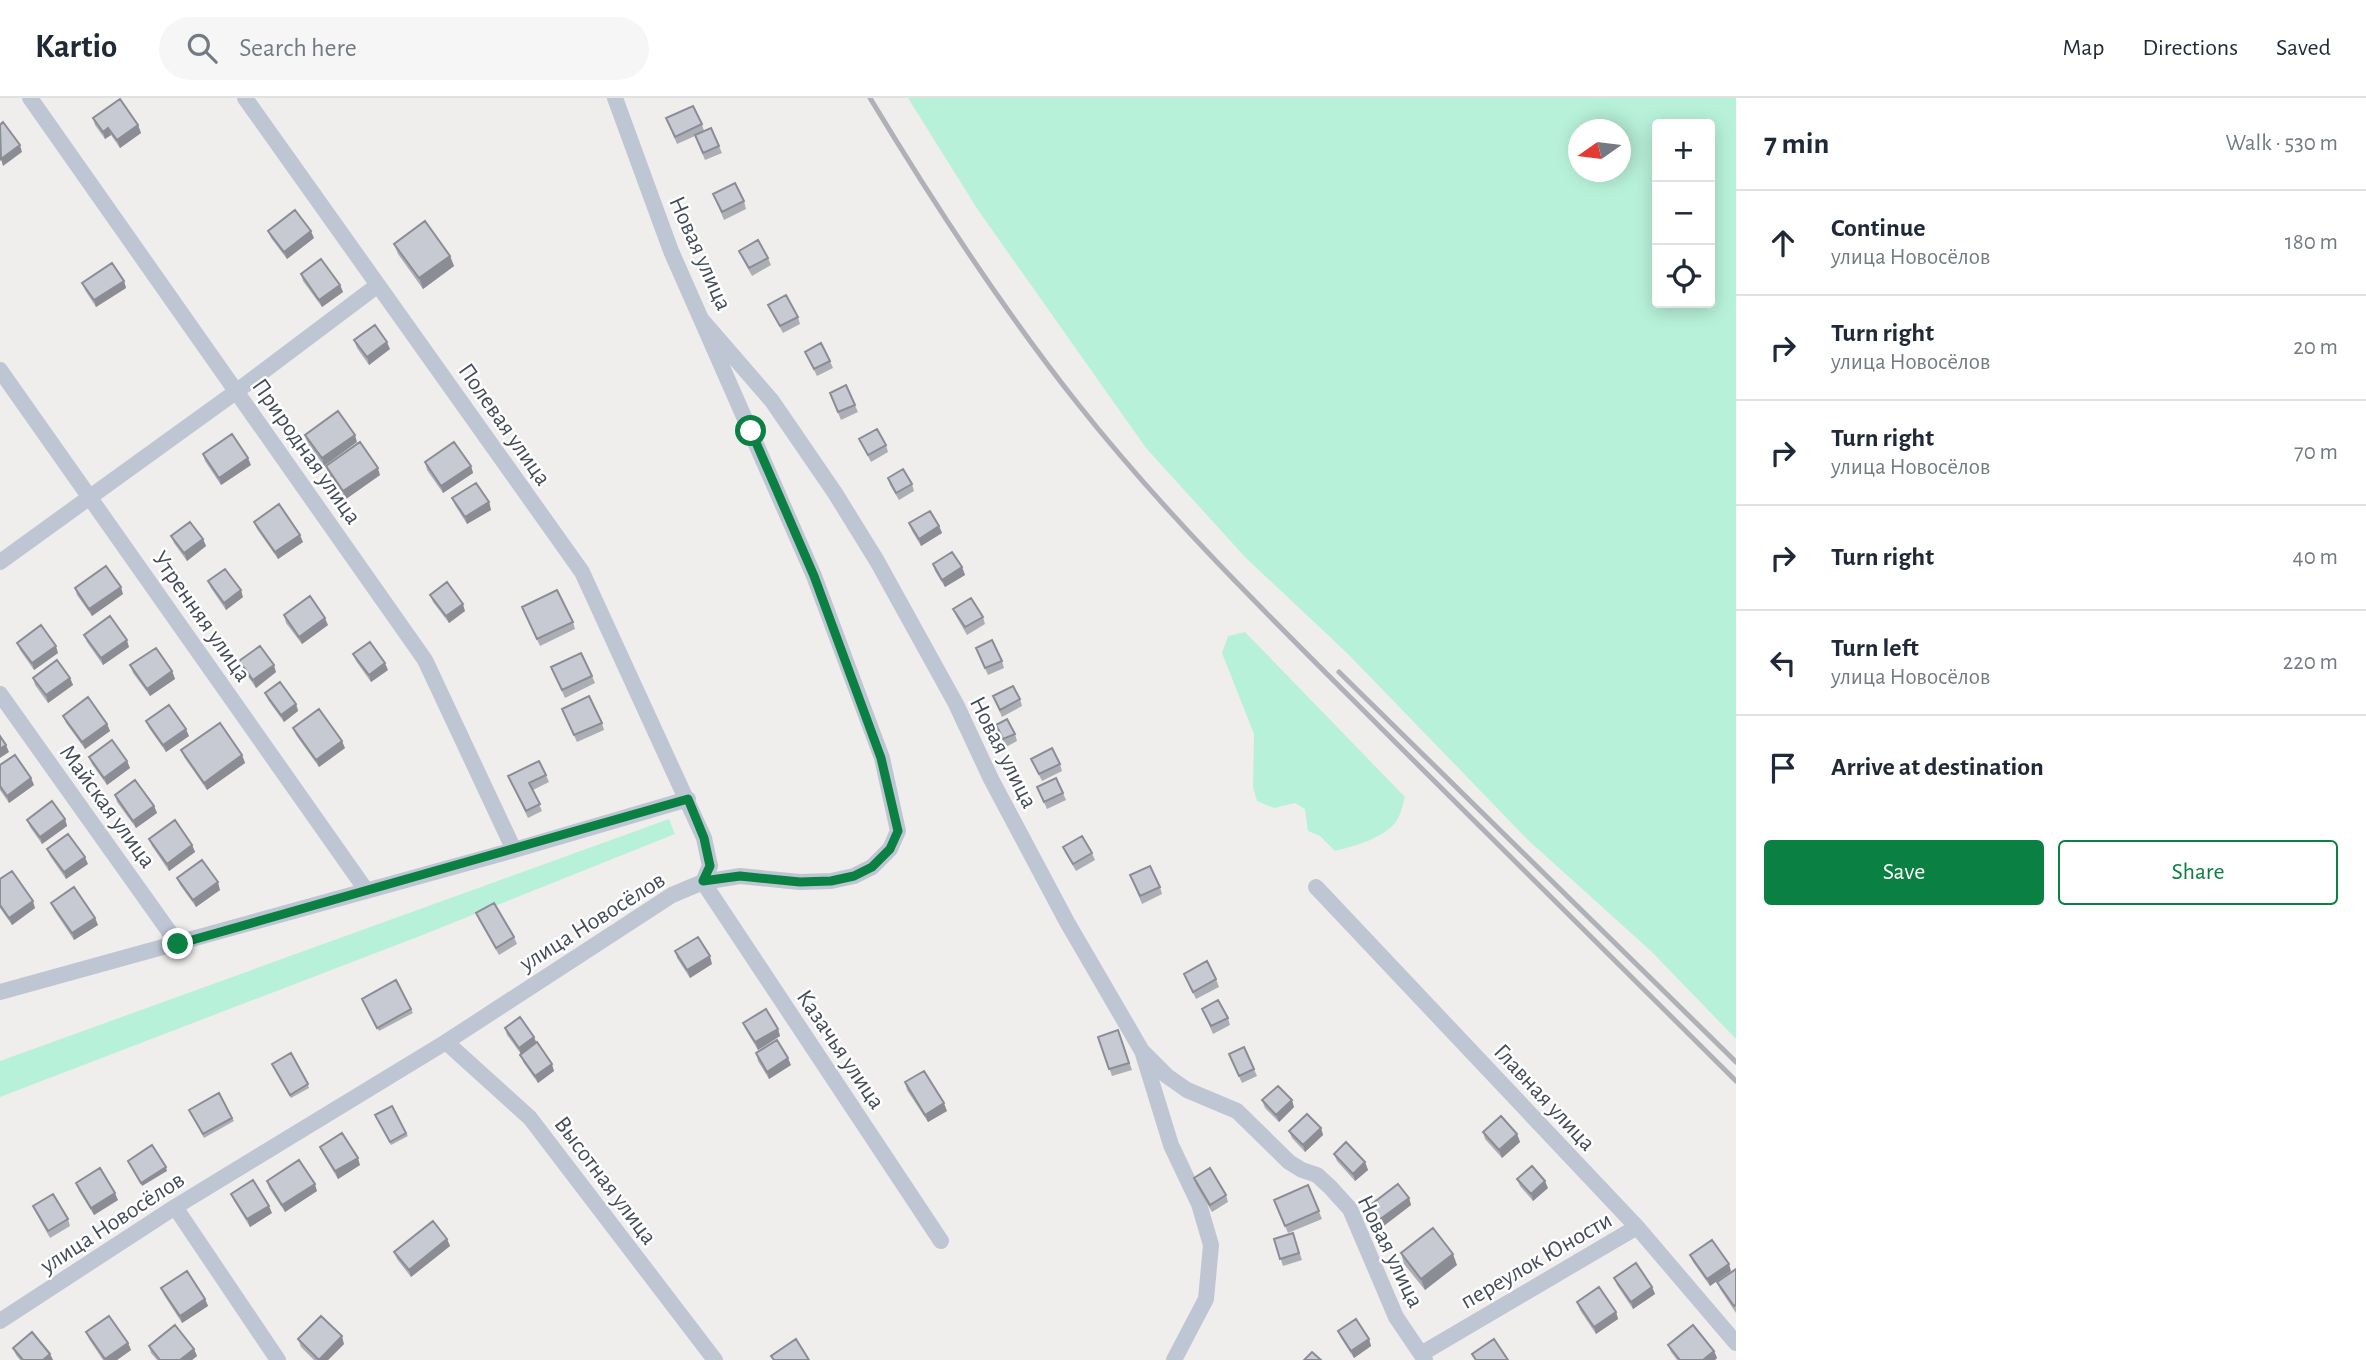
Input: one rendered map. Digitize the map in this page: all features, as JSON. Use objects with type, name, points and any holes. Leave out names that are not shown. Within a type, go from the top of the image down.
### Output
[{"type":"street","name":"Природная улица","points":[[30,98],[425,660],[514,850]]},
{"type":"street","name":"Полевая улица","points":[[245,98],[582,572],[704,838],[710,866],[703,881]]},
{"type":"street","name":"Новая улица","points":[[615,98],[671,251],[701,319],[772,401],[877,561],[956,704],[991,779],[1061,910],[1142,1051],[1167,1076],[1188,1090],[1237,1111],[1289,1162],[1317,1175],[1330,1187],[1350,1209],[1396,1317],[1423,1357]]},
{"type":"street","points":[[0,562],[237,391],[377,285]]},
{"type":"street","name":"улица Новосёлов","points":[[0,1321],[175,1207],[446,1042],[672,895],[703,881],[740,876],[800,882],[831,881],[854,876],[872,867],[890,849],[898,831],[881,758],[814,576],[701,319]]},
{"type":"street","name":"Утренняя улица","points":[[0,370],[366,890]]},
{"type":"street","name":"Майская улица","points":[[0,694],[178,944]]},
{"type":"street","points":[[0,992],[514,850],[688,799]]},
{"type":"street","name":"Казачья улица","points":[[703,881],[941,1241]]},
{"type":"street","name":"Главная улица","points":[[1316,887],[1637,1227],[1736,1343]]},
{"type":"street","name":"Высотная улица","points":[[446,1042],[530,1118],[715,1360]]},
{"type":"street","points":[[1142,1051],[1171,1144],[1199,1204],[1211,1245],[1206,1299],[1174,1360]]},
{"type":"street","points":[[175,1207],[270,1357]]},
{"type":"street","name":"переулок Юности","points":[[1423,1357],[1637,1227]]},
{"type":"green space","points":[[908,98],[1736,98],[1736,1039],[1652,952],[1528,840],[1348,654],[1245,557],[1146,448],[978,210]]},
{"type":"green space","points":[[1245,632],[1405,797],[1397,820],[1389,829],[1375,838],[1335,851],[1320,836],[1308,831],[1305,809],[1295,803],[1274,808],[1257,801],[1253,787],[1254,734],[1222,653],[1228,636]]},
{"type":"green space","points":[[669,819],[675,834],[420,936],[0,1097],[0,1061]]},
{"type":"building","points":[[120,99],[138,125],[117,140],[108,128],[103,132],[93,118]]},
{"type":"building","points":[[693,106],[702,124],[675,137],[666,118]]},
{"type":"building","points":[[3,122],[20,145],[1,159],[0,125]]},
{"type":"building","points":[[711,128],[719,146],[703,153],[695,135]]},
{"type":"building","points":[[735,183],[744,201],[722,212],[713,194]]},
{"type":"building","points":[[295,210],[311,231],[284,252],[268,231]]},
{"type":"building","points":[[425,221],[450,256],[419,278],[394,244]]},
{"type":"building","points":[[758,240],[768,258],[749,268],[739,251]]},
{"type":"building","points":[[321,259],[340,285],[319,300],[301,274]]},
{"type":"building","points":[[112,263],[124,281],[94,300],[82,283]]},
{"type":"building","points":[[786,295],[798,317],[780,326],[768,305]]},
{"type":"building","points":[[375,325],[387,342],[367,357],[354,340]]},
{"type":"building","points":[[821,343],[830,361],[814,369],[805,352]]},
{"type":"building","points":[[846,385],[855,405],[838,412],[830,393]]},
{"type":"building","points":[[338,411],[355,435],[322,458],[305,435]]},
{"type":"building","points":[[877,429],[886,445],[868,455],[859,439]]},
{"type":"building","points":[[232,434],[248,458],[219,478],[203,454]]},
{"type":"building","points":[[360,442],[378,468],[343,491],[326,466]]},
{"type":"building","points":[[454,442],[471,466],[441,486],[425,462]]},
{"type":"building","points":[[903,469],[912,484],[896,493],[888,478]]},
{"type":"building","points":[[476,483],[489,502],[465,517],[452,498]]},
{"type":"building","points":[[279,504],[300,535],[275,552],[254,522]]},
{"type":"building","points":[[930,511],[939,526],[919,539],[909,523]]},
{"type":"building","points":[[190,522],[203,539],[184,553],[171,536]]},
{"type":"building","points":[[952,552],[962,567],[942,580],[933,564]]},
{"type":"building","points":[[106,566],[121,587],[89,609],[75,588]]},
{"type":"building","points":[[225,569],[241,590],[224,603],[208,581]]},
{"type":"building","points":[[447,582],[463,604],[446,616],[430,595]]},
{"type":"building","points":[[557,590],[573,622],[537,639],[522,607]]},
{"type":"building","points":[[310,596],[325,618],[299,637],[284,615]]},
{"type":"building","points":[[971,598],[983,617],[965,627],[953,609]]},
{"type":"building","points":[[110,616],[127,640],[101,658],[84,635]]},
{"type":"building","points":[[41,625],[56,646],[32,663],[17,643]]},
{"type":"building","points":[[992,640],[1002,661],[985,668],[976,648]]},
{"type":"building","points":[[370,642],[385,663],[369,675],[353,654]]},
{"type":"building","points":[[260,646],[274,665],[253,680],[239,661]]},
{"type":"building","points":[[156,648],[172,671],[147,689],[130,665]]},
{"type":"building","points":[[581,653],[592,676],[562,690],[551,667]]},
{"type":"building","points":[[57,660],[70,678],[46,695],[33,678]]},
{"type":"building","points":[[280,682],[296,704],[281,715],[265,693]]},
{"type":"building","points":[[1013,686],[1020,699],[1000,710],[993,696]]},
{"type":"building","points":[[589,696],[602,723],[574,735],[562,709]]},
{"type":"building","points":[[88,697],[107,724],[82,742],[63,716]]},
{"type":"building","points":[[169,705],[186,729],[163,745],[146,721]]},
{"type":"building","points":[[319,709],[342,741],[316,760],[293,728]]},
{"type":"building","points":[[1007,719],[1015,734],[1003,739],[996,725]]},
{"type":"building","points":[[220,723],[242,755],[204,783],[181,750]]},
{"type":"building","points":[[0,736],[6,745],[0,749]]},
{"type":"building","points":[[112,740],[127,761],[104,778],[89,757]]},
{"type":"building","points":[[1052,748],[1060,764],[1039,774],[1031,759]]},
{"type":"building","points":[[15,755],[31,778],[7,796],[0,786],[0,765]]},
{"type":"building","points":[[539,761],[546,775],[529,783],[540,804],[526,811],[508,776]]},
{"type":"building","points":[[1056,778],[1063,793],[1044,802],[1037,787]]},
{"type":"building","points":[[135,780],[154,806],[133,821],[115,795]]},
{"type":"building","points":[[52,801],[65,819],[40,837],[27,820]]},
{"type":"building","points":[[175,820],[192,845],[167,864],[149,839]]},
{"type":"building","points":[[68,834],[85,857],[64,872],[47,849]]},
{"type":"building","points":[[1082,836],[1092,853],[1073,864],[1063,847]]},
{"type":"building","points":[[202,860],[218,882],[193,900],[177,878]]},
{"type":"building","points":[[1150,866],[1160,887],[1140,896],[1130,875]]},
{"type":"building","points":[[12,871],[33,901],[9,918],[0,905],[0,879]]},
{"type":"building","points":[[74,887],[95,918],[72,933],[51,903]]},
{"type":"building","points":[[494,903],[514,937],[496,948],[476,913]]},
{"type":"building","points":[[698,937],[710,956],[687,970],[675,951]]},
{"type":"building","points":[[1207,961],[1216,979],[1193,992],[1184,974]]},
{"type":"building","points":[[396,980],[411,1009],[377,1028],[362,999]]},
{"type":"building","points":[[1218,1000],[1228,1018],[1211,1026],[1202,1009]]},
{"type":"building","points":[[766,1009],[778,1029],[755,1042],[743,1023]]},
{"type":"building","points":[[520,1017],[534,1037],[519,1048],[505,1028]]},
{"type":"building","points":[[1118,1030],[1129,1063],[1109,1069],[1098,1037]]},
{"type":"building","points":[[777,1040],[788,1058],[767,1072],[756,1053]]},
{"type":"building","points":[[537,1042],[552,1064],[535,1076],[520,1055]]},
{"type":"building","points":[[1244,1047],[1254,1069],[1239,1076],[1229,1054]]},
{"type":"building","points":[[291,1053],[308,1084],[290,1095],[272,1064]]},
{"type":"building","points":[[924,1071],[944,1103],[925,1115],[905,1082]]},
{"type":"building","points":[[1278,1086],[1292,1100],[1276,1115],[1262,1100]]},
{"type":"building","points":[[219,1093],[232,1118],[203,1134],[189,1110]]},
{"type":"building","points":[[392,1106],[406,1133],[390,1142],[375,1115]]},
{"type":"building","points":[[1307,1114],[1321,1128],[1303,1145],[1289,1131]]},
{"type":"building","points":[[1501,1116],[1517,1134],[1499,1150],[1483,1132]]},
{"type":"building","points":[[342,1133],[358,1158],[335,1171],[320,1147]]},
{"type":"building","points":[[1346,1142],[1365,1162],[1353,1174],[1334,1154]]},
{"type":"building","points":[[152,1145],[166,1167],[141,1183],[128,1161]]},
{"type":"building","points":[[299,1160],[315,1184],[282,1205],[267,1181]]},
{"type":"building","points":[[1532,1166],[1545,1181],[1531,1194],[1517,1179]]},
{"type":"building","points":[[100,1168],[115,1193],[91,1208],[76,1183]]},
{"type":"building","points":[[1210,1168],[1226,1195],[1210,1205],[1194,1178]]},
{"type":"building","points":[[253,1180],[269,1206],[247,1219],[231,1194]]},
{"type":"building","points":[[1398,1184],[1409,1198],[1379,1220],[1368,1207]]},
{"type":"building","points":[[1308,1185],[1319,1211],[1285,1226],[1274,1200]]},
{"type":"building","points":[[53,1194],[68,1219],[48,1231],[33,1206]]},
{"type":"building","points":[[433,1221],[447,1239],[409,1270],[394,1252]]},
{"type":"building","points":[[1433,1228],[1453,1254],[1421,1279],[1401,1253]]},
{"type":"building","points":[[1293,1233],[1299,1253],[1280,1259],[1274,1239]]},
{"type":"building","points":[[1712,1240],[1729,1264],[1707,1279],[1690,1255]]},
{"type":"building","points":[[1636,1263],[1652,1287],[1631,1302],[1614,1278]]},
{"type":"building","points":[[1736,1269],[1736,1305],[1734,1306],[1717,1282]]},
{"type":"building","points":[[187,1271],[205,1299],[180,1316],[161,1288]]},
{"type":"building","points":[[1599,1287],[1616,1312],[1594,1327],[1577,1302]]},
{"type":"building","points":[[109,1316],[128,1343],[105,1359],[86,1332]]},
{"type":"building","points":[[321,1316],[342,1336],[319,1360],[298,1339]]},
{"type":"building","points":[[1356,1319],[1369,1339],[1351,1351],[1338,1331]]},
{"type":"building","points":[[175,1325],[194,1349],[180,1360],[160,1360],[149,1346]]},
{"type":"building","points":[[1693,1325],[1714,1351],[1703,1360],[1680,1360],[1668,1345]]},
{"type":"building","points":[[32,1332],[50,1354],[43,1360],[23,1360],[13,1348]]},
{"type":"building","points":[[796,1339],[809,1360],[774,1360],[771,1356]]},
{"type":"building","points":[[1494,1339],[1508,1360],[1476,1360],[1472,1354]]},
{"type":"building","points":[[1312,1352],[1321,1360],[1304,1360]]},
{"type":"railway","points":[[870,98],[995,293],[1078,404],[1149,488],[1224,570],[1302,649],[1736,1081]]},
{"type":"railway","points":[[1339,672],[1736,1062]]},
{"type":"route","points":[[178,944],[688,799],[704,838],[710,866],[703,881],[740,876],[800,882],[831,881],[854,876],[872,867],[890,849],[898,831],[881,758],[814,576],[751,431]]}]
